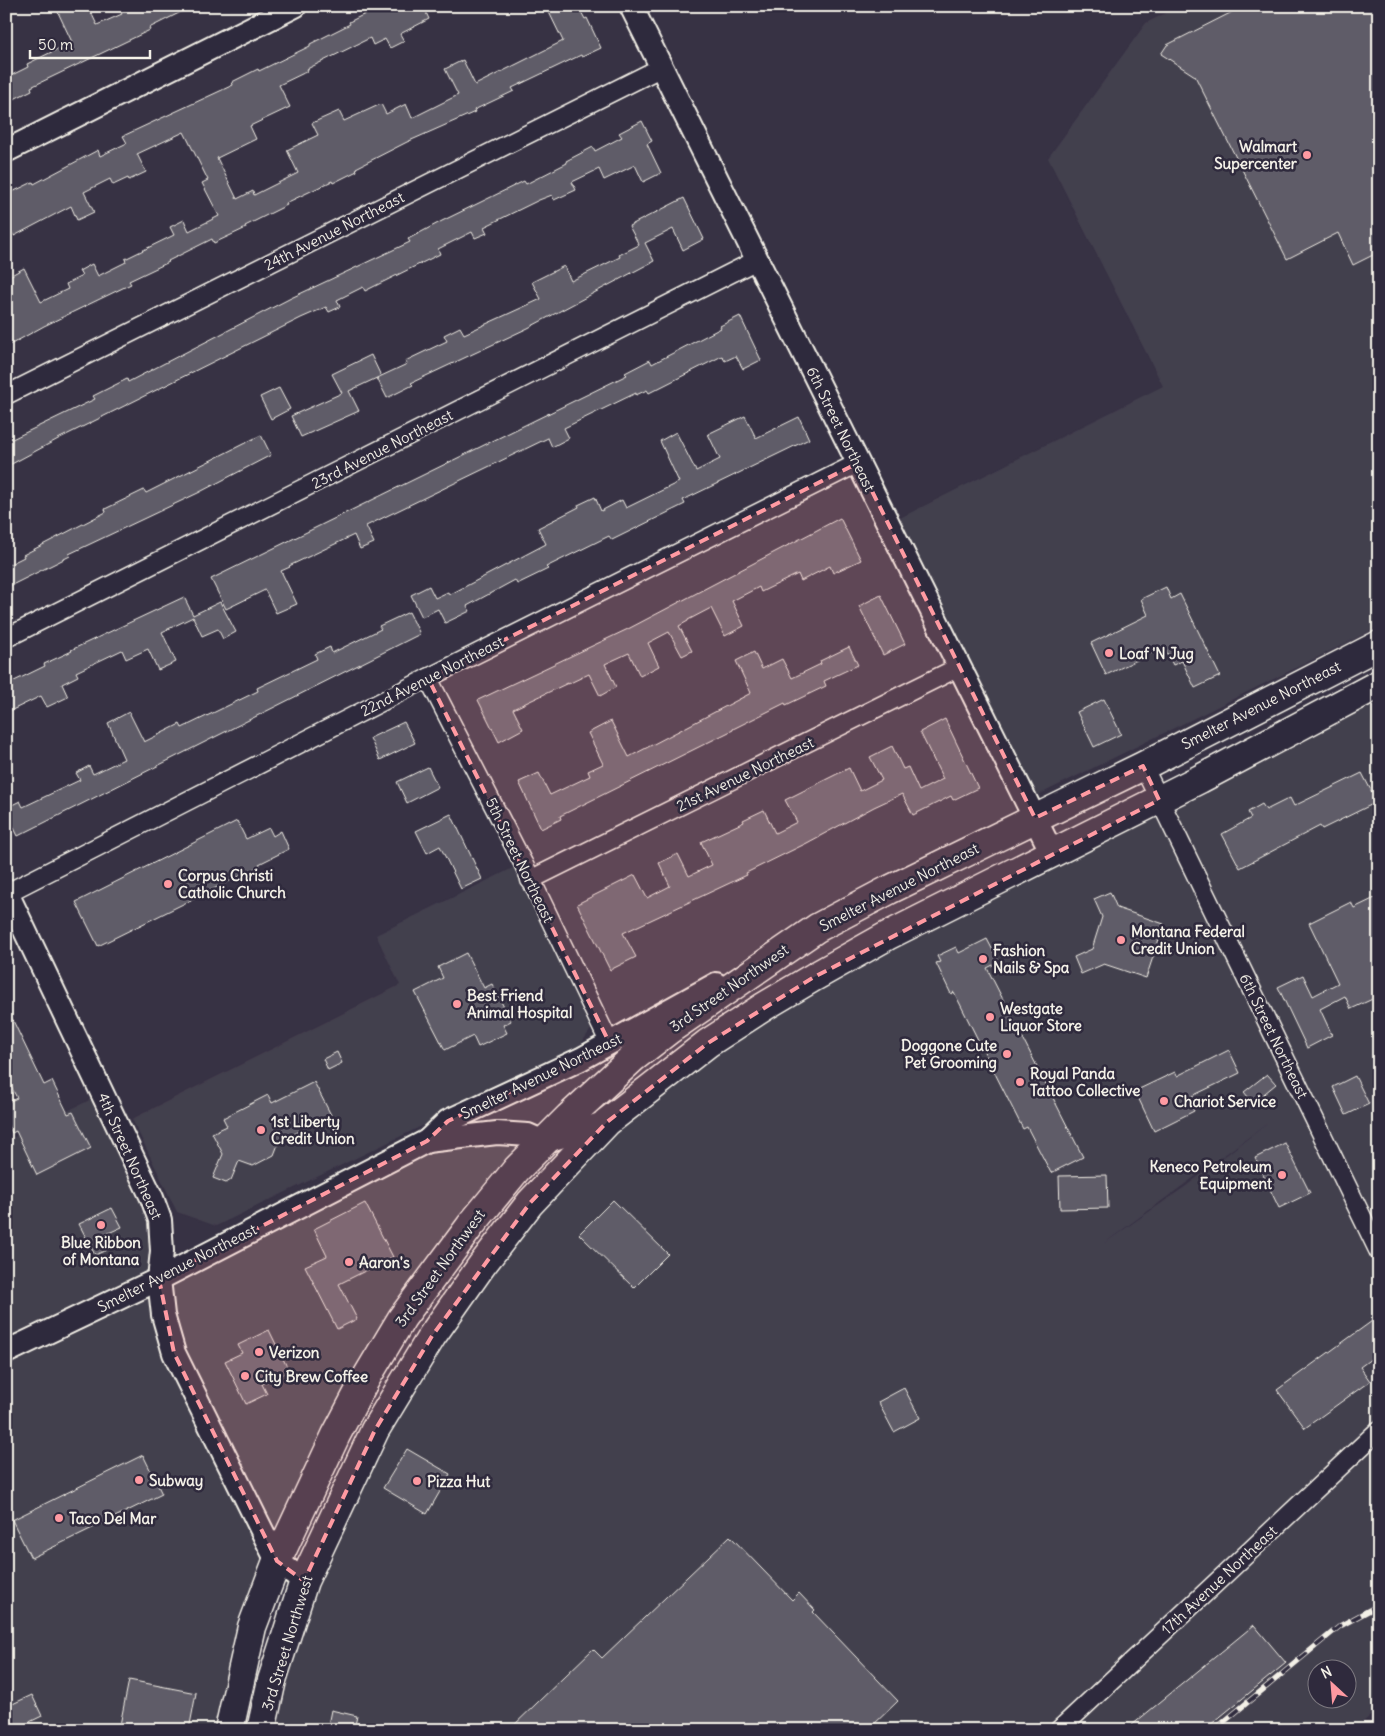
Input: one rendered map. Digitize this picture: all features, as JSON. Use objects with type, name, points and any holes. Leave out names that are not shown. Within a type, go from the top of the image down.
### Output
[{"type":"highway","name":"Smelter Avenue Northeast","points":[[817,928],[1143,766],[1379,645]]},
{"type":"highway","points":[[1052,853],[1258,749],[1379,684]]},
{"type":"highway","name":"3rd Street Northwest","points":[[261,1730],[272,1680],[304,1582],[375,1430],[432,1336],[482,1265],[530,1203],[607,1122],[708,1043],[765,1006],[887,936],[1052,853]]},
{"type":"highway","name":"3rd Street Northwest","points":[[229,1730],[252,1627],[277,1561],[342,1423],[402,1318],[471,1225],[517,1169],[544,1142],[640,1052],[817,928]]},
{"type":"street","points":[[6,151],[294,6]]},
{"type":"street","name":"6th Street Northeast","points":[[631,6],[1052,853]]},
{"type":"street","name":"24th Avenue Northeast","points":[[6,395],[662,67]]},
{"type":"street","name":"23rd Avenue Northeast","points":[[6,638],[758,260]]},
{"type":"street","name":"22nd Avenue Northeast","points":[[7,892],[428,678],[858,463]]},
{"type":"street","name":"21st Avenue Northeast","points":[[530,880],[960,667]]},
{"type":"street","name":"5th Street Northeast","points":[[428,678],[610,1044]]},
{"type":"street","name":"6th Street Northeast","points":[[1143,766],[1379,1252]]},
{"type":"street","name":"4th Street Northeast","points":[[7,892],[152,1198],[160,1220],[162,1251],[158,1279],[164,1315],[174,1353],[277,1561],[304,1582]]},
{"type":"street","name":"Smelter Avenue Northeast","points":[[6,1352],[158,1279],[427,1141],[448,1121],[610,1044],[817,928]]},
{"type":"street","points":[[544,1142],[607,1122]]},
{"type":"street","name":"Smelter Avenue Northeast","points":[[427,1141],[497,1133],[528,1135],[544,1142]]},
{"type":"street","name":"17th Avenue Northeast","points":[[1059,1730],[1379,1430]]},
{"type":"highlighted area","points":[[858,463],[1035,818],[1143,766],[1159,800],[814,977],[708,1043],[607,1122],[530,1203],[432,1336],[375,1430],[304,1581],[277,1561],[174,1353],[159,1279],[427,1141],[448,1121],[610,1044],[428,678]]},
{"type":"shaded area","points":[[1180,6],[1379,6],[1379,627],[1026,801],[888,524],[1163,386],[1048,158],[1146,23]]},
{"type":"shaded area","points":[[1379,687],[1379,1709],[1353,1730],[262,1730],[291,1620],[432,1336],[607,1122],[887,936]],"holes":[[[1268,1123],[1186,1186],[1103,1244]]]},
{"type":"shaded area","points":[[523,863],[598,1019],[576,1051],[216,1226],[177,1212],[132,1119],[400,985],[376,935]]},
{"type":"shaded area","points":[[102,1094],[152,1198],[159,1278],[427,1141],[544,1142],[402,1318],[277,1561],[229,1730],[6,1730],[6,1141]]},
{"type":"building","points":[[55,6],[88,6],[97,25],[122,14],[118,6],[193,6],[149,28],[150,30],[31,87],[32,90],[6,103],[6,78],[28,67],[27,64],[72,42]]},
{"type":"building","points":[[381,6],[423,6],[429,19],[400,34],[404,41],[390,48],[385,39],[373,45],[370,38],[279,85],[290,107],[250,126],[256,139],[217,158],[237,199],[253,191],[254,195],[298,173],[287,150],[318,135],[312,123],[339,111],[344,121],[381,104],[386,114],[406,104],[412,118],[458,95],[445,69],[463,60],[475,85],[563,41],[546,6],[578,6],[585,19],[587,18],[601,48],[582,57],[581,55],[512,88],[514,91],[474,110],[475,112],[407,142],[356,168],[357,171],[286,203],[287,205],[245,226],[246,228],[214,243],[212,239],[168,261],[129,281],[131,284],[44,326],[6,347],[6,278],[24,268],[41,302],[68,289],[66,284],[82,276],[79,271],[92,264],[98,276],[126,262],[125,259],[174,235],[170,227],[184,220],[189,231],[219,216],[202,183],[208,180],[184,132],[137,154],[146,172],[113,185],[110,179],[84,192],[94,212],[77,220],[71,206],[14,236],[6,221],[6,195],[33,182],[34,184],[98,150],[100,156],[127,143],[123,136],[233,85],[232,82],[310,46],[310,44],[350,24],[349,22]]},
{"type":"building","name":"Walmart Supercenter","points":[[1244,6],[1379,6],[1379,252],[1353,265],[1338,233],[1287,259],[1195,76],[1161,54],[1167,45]]},
{"type":"building","points":[[642,121],[652,141],[647,144],[661,173],[643,182],[635,165],[604,180],[599,169],[572,182],[576,190],[554,200],[552,195],[539,200],[484,227],[487,233],[475,238],[472,232],[438,249],[440,254],[365,291],[363,287],[337,300],[340,307],[329,312],[326,307],[301,318],[60,438],[6,467],[6,442],[95,399],[93,396],[127,379],[128,382],[291,298],[410,242],[408,239],[442,221],[524,181],[526,184],[593,147],[595,151],[622,137],[619,133]]},
{"type":"building","points":[[684,198],[704,239],[683,250],[673,229],[645,243],[654,261],[528,328],[411,383],[413,385],[387,398],[377,378],[407,364],[405,361],[447,341],[444,335],[460,327],[464,334],[541,299],[532,282],[564,266],[571,281],[620,257],[619,255],[639,245],[629,226]]},
{"type":"building","points":[[740,316],[761,360],[743,369],[736,356],[725,361],[722,356],[649,393],[647,390],[636,395],[636,393],[564,428],[569,438],[552,447],[548,438],[366,526],[374,543],[360,549],[354,535],[289,566],[281,571],[297,604],[276,613],[265,590],[226,609],[211,579],[627,375],[625,373],[650,360],[652,364]]},
{"type":"building","points":[[371,355],[381,376],[349,391],[359,411],[301,437],[291,416],[342,393],[332,374]]},
{"type":"building","points":[[279,388],[290,409],[271,419],[260,397]]},
{"type":"building","points":[[745,416],[756,438],[799,417],[809,439],[683,500],[685,504],[612,540],[609,536],[546,567],[548,569],[517,584],[515,580],[467,606],[470,611],[445,623],[438,609],[422,617],[411,595],[429,586],[435,598],[448,592],[449,595],[546,544],[538,528],[595,497],[601,511],[622,500],[626,508],[679,482],[660,441],[676,432],[696,471],[720,459],[708,434]]},
{"type":"building","points":[[261,435],[271,455],[198,493],[69,554],[70,556],[6,588],[6,566],[24,557],[23,555],[106,512],[105,509],[144,490],[146,493]]},
{"type":"building","points":[[840,518],[861,560],[833,573],[830,566],[801,581],[798,574],[761,592],[759,587],[732,601],[744,626],[725,636],[711,608],[679,626],[692,651],[682,656],[669,632],[648,643],[659,666],[640,676],[629,653],[605,664],[616,687],[600,696],[589,674],[568,683],[513,709],[523,729],[499,742],[478,700],[628,629]]},
{"type":"building","points":[[1166,587],[1171,599],[1180,594],[1220,676],[1195,688],[1182,661],[1173,665],[1164,647],[1106,675],[1091,643],[1148,615],[1141,599]]},
{"type":"building","points":[[881,595],[905,644],[883,655],[859,606]]},
{"type":"building","points":[[184,597],[193,615],[220,602],[236,632],[223,639],[218,629],[202,636],[193,617],[162,632],[176,662],[158,670],[148,649],[126,659],[122,650],[76,672],[78,676],[62,684],[68,697],[47,707],[41,696],[6,713],[6,685],[45,666],[44,664],[71,650]]},
{"type":"building","points":[[409,612],[420,634],[18,836],[6,812],[6,808],[20,801],[23,807],[80,780],[76,773],[89,766],[93,774],[124,759],[108,723],[129,712],[144,742],[180,724],[182,728],[258,691],[257,688],[317,659],[315,654],[330,647],[332,653],[381,629],[379,626]]},
{"type":"building","points":[[849,647],[858,665],[824,681],[826,686],[786,705],[785,703],[733,729],[560,816],[561,819],[541,829],[519,782],[539,773],[550,795],[590,776],[588,771],[603,764],[588,733],[611,721],[629,757],[751,693],[736,661],[754,652],[762,669],[782,659],[792,678],[821,664],[820,661]]},
{"type":"building","points":[[1104,699],[1121,734],[1094,747],[1077,712]]},
{"type":"building","points":[[945,719],[978,788],[953,800],[951,796],[913,815],[902,794],[874,807],[746,873],[747,875],[623,933],[636,957],[610,970],[577,904],[635,875],[647,898],[670,886],[659,863],[678,854],[689,876],[712,865],[701,842],[744,822],[743,820],[764,810],[775,833],[797,822],[785,800],[849,768],[860,791],[882,780],[870,757],[892,746],[903,769],[908,767],[919,791],[943,779],[920,732]]},
{"type":"building","points":[[404,722],[415,743],[380,760],[370,738]]},
{"type":"building","points":[[428,767],[438,787],[407,803],[397,782]]},
{"type":"building","points":[[1362,773],[1377,802],[1322,829],[1320,826],[1240,868],[1222,834],[1251,818],[1248,812],[1262,804],[1266,810],[1290,798],[1294,806]]},
{"type":"building","points":[[451,814],[482,879],[461,889],[440,846],[427,853],[416,831]]},
{"type":"building","name":"Corpus Christi Catholic Church","points":[[237,821],[246,839],[269,828],[273,836],[281,831],[289,849],[259,864],[260,866],[98,946],[76,902]]},
{"type":"building","points":[[1110,892],[1117,908],[1164,924],[1146,978],[1104,964],[1081,974],[1074,957],[1092,949],[1102,917],[1094,899]]},
{"type":"building","points":[[1379,896],[1379,996],[1351,1009],[1345,996],[1320,1009],[1332,1035],[1307,1048],[1278,987],[1303,975],[1313,996],[1338,983],[1309,923],[1351,902],[1354,908]]},
{"type":"building","points":[[987,939],[999,962],[987,968],[1083,1157],[1051,1173],[1027,1127],[1023,1129],[954,992],[951,994],[936,963],[940,962],[937,956],[956,947],[959,953]]},
{"type":"building","name":"Best Friend Animal Hospital","points":[[466,953],[484,988],[492,984],[511,1021],[503,1025],[507,1033],[478,1047],[473,1036],[445,1050],[415,992],[443,978],[438,967]]},
{"type":"building","points":[[6,1006],[44,1085],[52,1081],[68,1114],[73,1112],[91,1148],[37,1175],[16,1131],[12,1133],[6,1122],[6,1103],[17,1098],[6,1077]]},
{"type":"building","points":[[1229,1050],[1240,1073],[1188,1098],[1194,1111],[1154,1131],[1135,1091],[1175,1072],[1177,1076]]},
{"type":"building","points":[[337,1052],[342,1063],[328,1070],[323,1059]]},
{"type":"building","points":[[1267,1074],[1276,1084],[1253,1103],[1244,1092]]},
{"type":"building","points":[[1355,1076],[1369,1104],[1346,1115],[1333,1087]]},
{"type":"building","name":"1st Liberty Credit Union","points":[[314,1082],[331,1115],[279,1142],[274,1155],[253,1166],[239,1161],[231,1180],[226,1183],[213,1178],[223,1154],[212,1133],[227,1126],[223,1118],[268,1095],[272,1103]]},
{"type":"building","points":[[1285,1143],[1310,1193],[1279,1208],[1255,1158]]},
{"type":"building","points":[[1107,1175],[1108,1208],[1060,1209],[1059,1176]]},
{"type":"building","points":[[613,1200],[668,1254],[634,1288],[579,1234]]},
{"type":"building","name":"Aaron's","points":[[365,1203],[393,1257],[339,1284],[357,1319],[337,1329],[305,1266],[327,1256],[314,1229]]},
{"type":"building","points":[[112,1208],[122,1227],[102,1236],[109,1249],[95,1255],[79,1224]]},
{"type":"building","points":[[1379,1316],[1379,1353],[1360,1367],[1370,1381],[1305,1428],[1277,1390]]},
{"type":"building","points":[[269,1330],[289,1371],[262,1384],[267,1394],[246,1404],[225,1361],[242,1353],[238,1345]]},
{"type":"building","points":[[904,1388],[920,1418],[894,1432],[878,1402]]},
{"type":"building","name":"Pizza Hut","points":[[407,1449],[450,1474],[427,1514],[383,1488]]},
{"type":"building","points":[[143,1455],[162,1494],[31,1558],[12,1520]]},
{"type":"building","points":[[730,1536],[792,1600],[799,1593],[815,1610],[813,1612],[898,1701],[868,1730],[509,1730],[593,1649],[602,1658]]},
{"type":"building","points":[[1254,1625],[1286,1663],[1204,1730],[1126,1730]]},
{"type":"building","points":[[129,1680],[196,1693],[189,1730],[119,1730]]},
{"type":"building","points":[[32,1695],[42,1716],[13,1730],[6,1730],[6,1707]]},
{"type":"building","points":[[331,1710],[357,1716],[354,1730],[327,1730]]},
{"type":"railway","points":[[1214,1730],[1340,1626],[1379,1605]]},
{"type":"place","name":"Walmart Supercenter","points":[[1307,155]]},
{"type":"place","name":"Loaf 'N Jug","points":[[1109,653]]},
{"type":"place","name":"Corpus Christi Catholic Church","points":[[168,884]]},
{"type":"place","name":"Montana Federal Credit Union","points":[[1121,940]]},
{"type":"place","name":"Fashion Nails & Spa","points":[[983,959]]},
{"type":"place","name":"Best Friend Animal Hospital","points":[[457,1004]]},
{"type":"place","name":"Westgate Liquor Store","points":[[990,1017]]},
{"type":"place","name":"Doggone Cute Pet Grooming","points":[[1007,1054]]},
{"type":"place","name":"Royal Panda Tattoo Collective","points":[[1020,1082]]},
{"type":"place","name":"Chariot Service","points":[[1164,1101]]},
{"type":"place","name":"1st Liberty Credit Union","points":[[261,1130]]},
{"type":"place","name":"Keneco Petroleum Equipment","points":[[1282,1175]]},
{"type":"place","name":"Blue Ribbon of Montana","points":[[101,1225]]},
{"type":"place","name":"Aaron's","points":[[349,1262]]},
{"type":"place","name":"Verizon","points":[[259,1352]]},
{"type":"place","name":"City Brew Coffee","points":[[245,1376]]},
{"type":"place","name":"Subway","points":[[139,1480]]},
{"type":"place","name":"Pizza Hut","points":[[417,1481]]},
{"type":"place","name":"Taco Del Mar","points":[[59,1518]]}]
